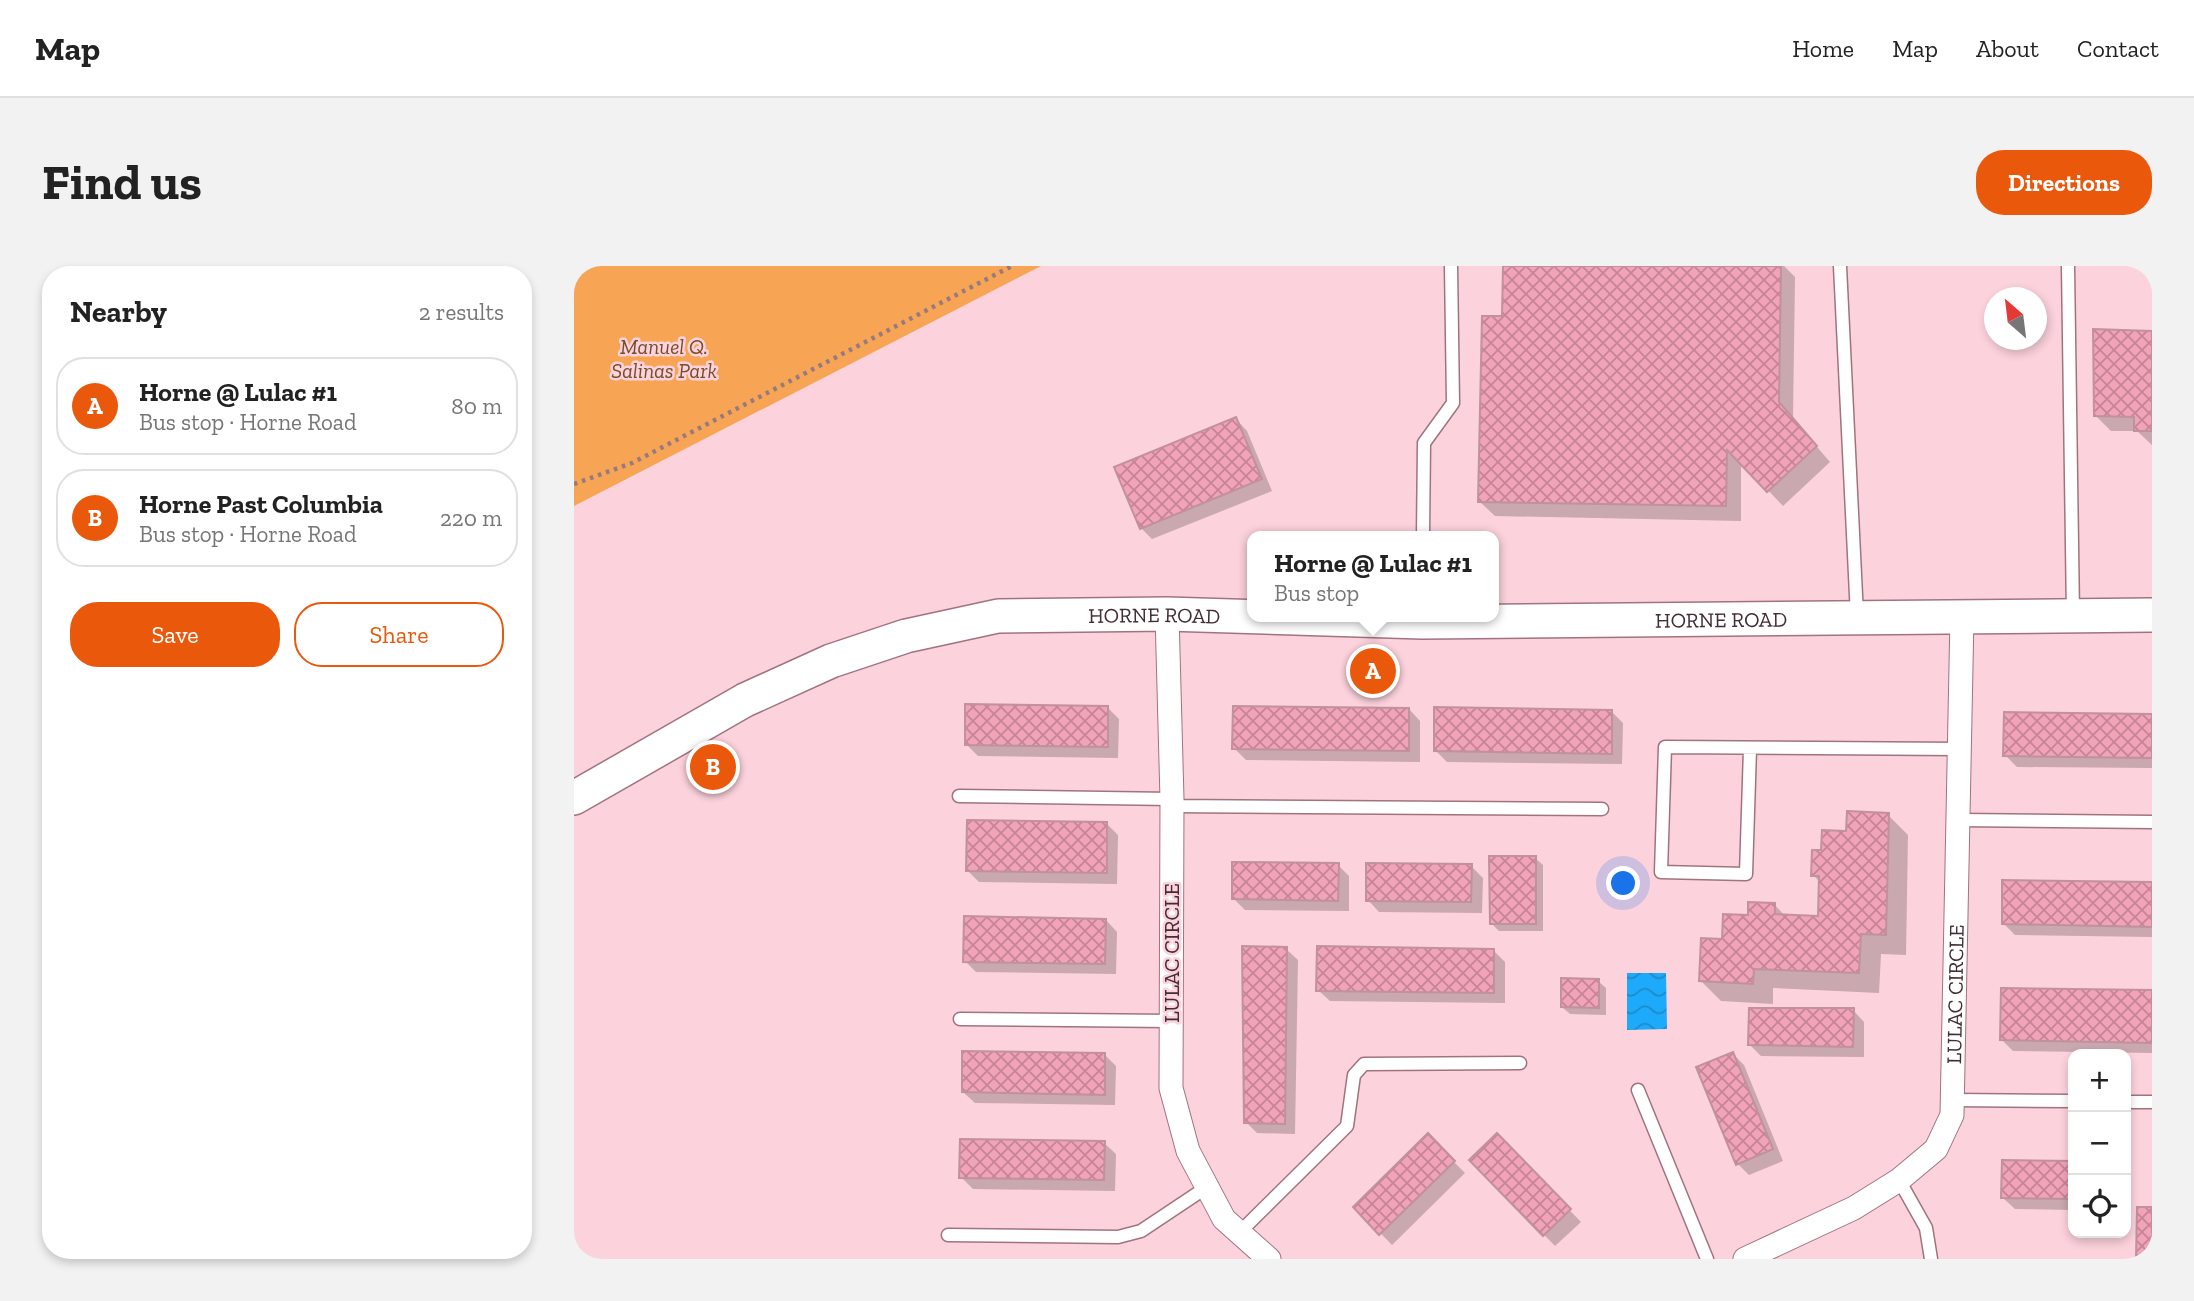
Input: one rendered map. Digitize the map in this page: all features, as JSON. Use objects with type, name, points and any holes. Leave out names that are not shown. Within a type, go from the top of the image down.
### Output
[{"type":"main road","name":"HORNE ROAD","points":[[1499,619],[2152,615]]},
{"type":"main road","name":"HORNE ROAD","points":[[574,798],[745,700],[831,661],[906,636],[998,616],[1247,616]]},
{"type":"street","name":"LULAC CIRCLE","points":[[1167,614],[1172,803],[1171,1088],[1188,1151],[1224,1219],[1267,1258]]},
{"type":"street","name":"LULAC CIRCLE","points":[[1745,1259],[1854,1208],[1899,1180],[1936,1149],[1952,1115],[1962,616]]},
{"type":"lane","points":[[1423,531],[1424,443],[1453,403],[1451,266]]},
{"type":"lane","points":[[1840,266],[1857,617]]},
{"type":"lane","points":[[2068,266],[2073,615]]},
{"type":"lane","points":[[1750,749],[1746,874],[1661,872],[1665,747],[1960,749]]},
{"type":"lane","points":[[959,796],[1172,803],[1602,809]]},
{"type":"lane","points":[[1958,820],[2152,822]]},
{"type":"lane","points":[[960,1019],[1171,1021]]},
{"type":"lane","points":[[1239,1233],[1347,1126],[1354,1075],[1364,1064],[1520,1063]]},
{"type":"lane","points":[[1638,1090],[1707,1259]]},
{"type":"lane","points":[[1952,1100],[2068,1101]]},
{"type":"lane","points":[[2131,1102],[2152,1102]]},
{"type":"lane","points":[[1899,1180],[1926,1228],[1931,1259]]},
{"type":"lane","points":[[948,1235],[1118,1237],[1141,1231],[1207,1187]]},
{"type":"path","points":[[574,484],[632,463],[1013,266]]},
{"type":"green space","name":"Manuel Q. Salinas Park","points":[[574,266],[1041,266],[574,506]]},
{"type":"water","points":[[1627,973],[1666,973],[1667,1029],[1627,1030]]},
{"type":"building","points":[[1503,266],[1781,266],[1779,402],[1817,446],[1767,492],[1727,450],[1726,506],[1478,502],[1482,316],[1502,316]]},
{"type":"building","points":[[2093,329],[2152,331],[2152,431],[2134,431],[2134,417],[2094,416]]},
{"type":"building","points":[[1236,417],[1262,479],[1140,529],[1114,467]]},
{"type":"building","points":[[965,704],[1108,706],[1108,747],[965,745]]},
{"type":"building","points":[[1233,706],[1409,708],[1409,751],[1232,749]]},
{"type":"building","points":[[1434,707],[1612,710],[1612,754],[1434,751]]},
{"type":"building","points":[[2004,712],[2152,714],[2152,758],[2003,756]]},
{"type":"building","points":[[1847,811],[1889,813],[1886,935],[1861,934],[1859,973],[1754,969],[1753,984],[1699,981],[1701,938],[1722,939],[1723,914],[1748,915],[1748,902],[1775,903],[1775,914],[1818,916],[1819,876],[1811,876],[1812,850],[1821,850],[1822,830],[1846,831]]},
{"type":"building","points":[[967,820],[1107,822],[1107,873],[966,871]]},
{"type":"building","points":[[1489,856],[1536,856],[1536,924],[1490,924]]},
{"type":"building","points":[[1232,862],[1339,863],[1338,901],[1232,899]]},
{"type":"building","points":[[1366,863],[1472,864],[1471,902],[1366,901]]},
{"type":"building","points":[[2002,880],[2152,882],[2152,927],[2002,924]]},
{"type":"building","points":[[964,916],[1106,919],[1105,964],[963,962]]},
{"type":"building","points":[[1242,946],[1287,947],[1285,1124],[1244,1123]]},
{"type":"building","points":[[1317,946],[1494,949],[1494,993],[1316,991]]},
{"type":"building","points":[[1561,978],[1599,979],[1599,1008],[1561,1007]]},
{"type":"building","points":[[2001,988],[2152,990],[2152,1043],[2000,1040]]},
{"type":"building","points":[[1749,1008],[1854,1008],[1853,1047],[1748,1045]]},
{"type":"building","points":[[962,1051],[1105,1053],[1105,1095],[962,1092]]},
{"type":"building","points":[[1733,1052],[1773,1149],[1736,1165],[1696,1067]]},
{"type":"building","points":[[1428,1133],[1455,1161],[1379,1235],[1353,1207]]},
{"type":"building","points":[[1497,1133],[1571,1209],[1543,1236],[1469,1160]]},
{"type":"building","points":[[960,1139],[1105,1141],[1104,1180],[959,1178]]},
{"type":"building","points":[[2002,1160],[2068,1161],[2068,1199],[2001,1198]]},
{"type":"building","points":[[2137,1207],[2152,1207],[2152,1259],[2136,1259]]},
{"type":"place","name":"Horne @ Lulac #1","points":[[1373,671]]},
{"type":"place","name":"Horne Past Columbia","points":[[713,767]]}]
